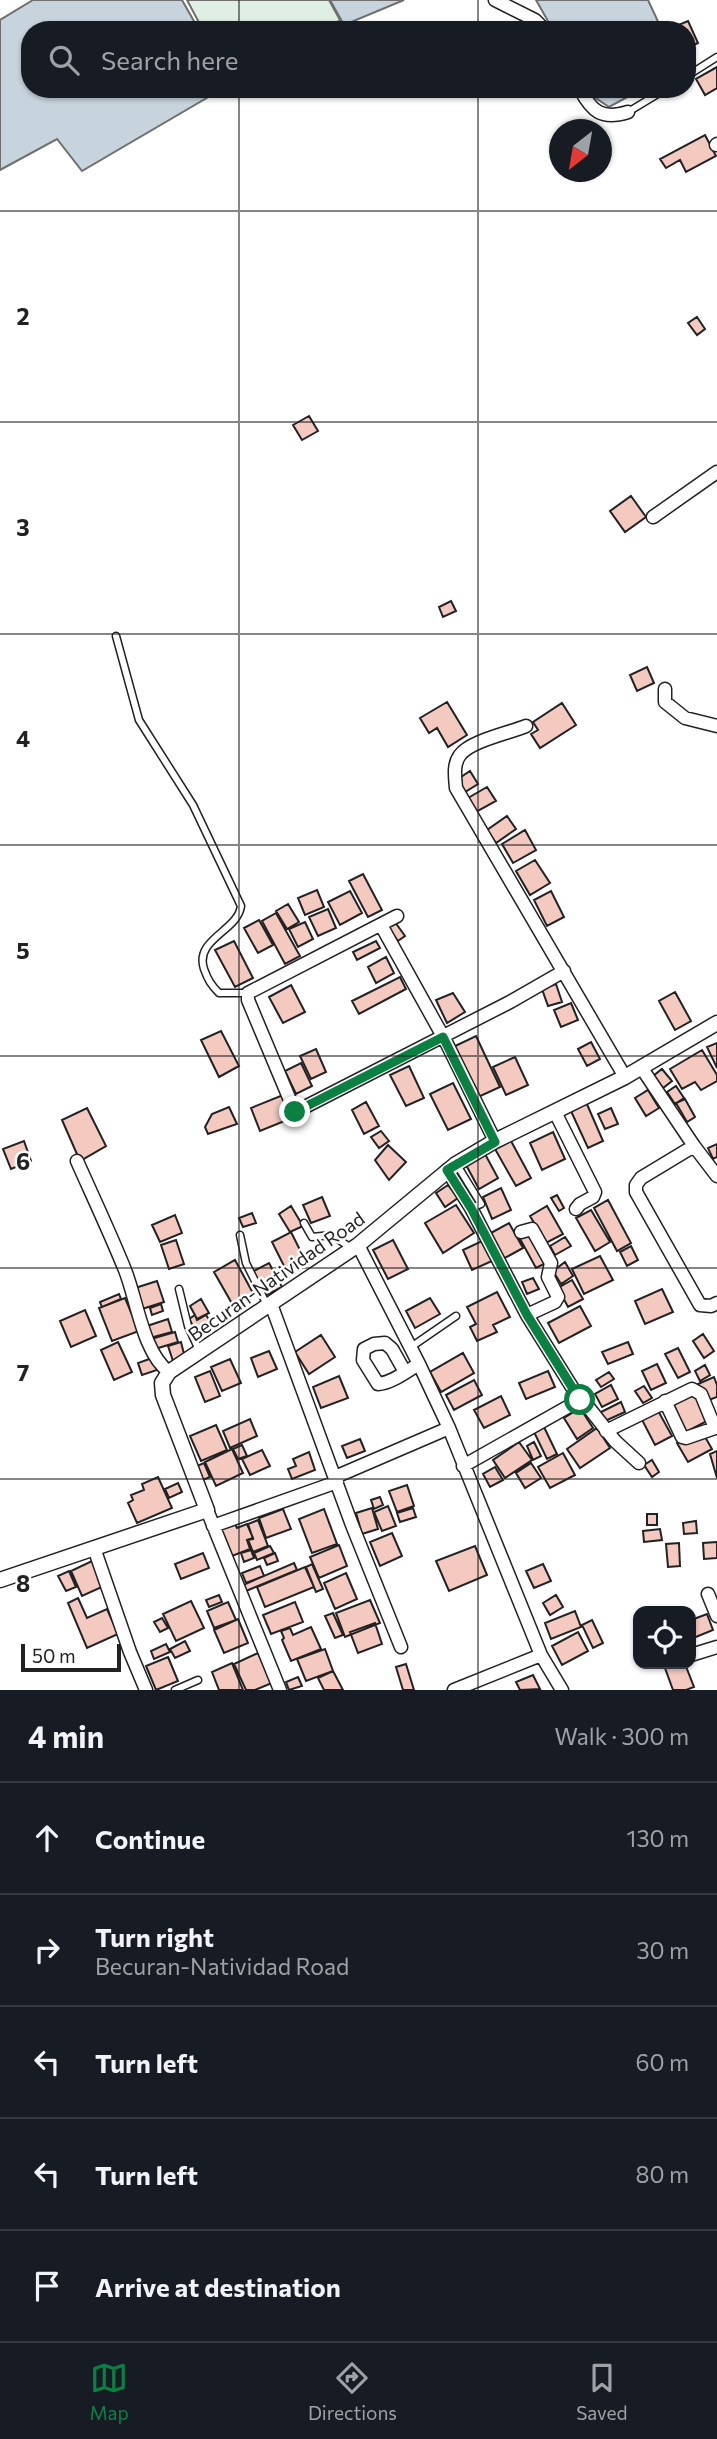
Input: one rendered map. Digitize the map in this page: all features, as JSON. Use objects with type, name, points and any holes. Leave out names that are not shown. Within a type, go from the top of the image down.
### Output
[{"type":"street","points":[[495,0],[536,21]]},
{"type":"street","points":[[585,98],[601,114],[608,116],[628,112]]},
{"type":"street","points":[[653,517],[717,471]]},
{"type":"street","points":[[664,689],[665,702],[685,718],[717,726]]},
{"type":"street","points":[[526,726],[466,749],[456,762],[456,788],[625,1077]]},
{"type":"street","points":[[397,916],[248,993],[248,1000],[295,1112],[443,1037],[564,971]]},
{"type":"street","points":[[381,925],[443,1037],[495,1142]]},
{"type":"street","name":"Becuran-Natividad Road","points":[[169,1372],[355,1247],[451,1167],[625,1077],[717,1023]]},
{"type":"street","points":[[641,1067],[717,1176]]},
{"type":"street","points":[[555,1112],[594,1192],[593,1198],[576,1209]]},
{"type":"street","points":[[694,1146],[641,1178],[636,1185],[636,1192],[700,1305],[711,1306],[717,1303]]},
{"type":"street","points":[[77,1161],[127,1273],[139,1315],[159,1365],[169,1372],[162,1383],[163,1395],[206,1510],[280,1690]]},
{"type":"street","points":[[451,1167],[527,1315],[580,1400],[606,1431],[639,1463]]},
{"type":"street","points":[[521,1231],[532,1229],[537,1234],[551,1263],[548,1277],[558,1297],[555,1302],[527,1315]]},
{"type":"street","points":[[355,1247],[419,1364],[449,1428],[541,1655],[562,1690]]},
{"type":"street","points":[[269,1305],[401,1647]]},
{"type":"street","points":[[405,1372],[419,1364]]},
{"type":"street","points":[[606,1431],[665,1401],[692,1389],[701,1394],[716,1428],[682,1437],[665,1401]]},
{"type":"street","points":[[463,1466],[580,1400]]},
{"type":"street","points":[[213,1525],[336,1480],[449,1428]]},
{"type":"street","points":[[0,1580],[206,1510]]},
{"type":"street","points":[[94,1548],[146,1690]]},
{"type":"street","points":[[708,1594],[717,1616]]},
{"type":"street","points":[[696,1653],[717,1647]]},
{"type":"street","points":[[454,1690],[541,1655]]},
{"type":"lane","points":[[696,70],[717,57]]},
{"type":"lane","points":[[628,112],[651,98]]},
{"type":"lane","points":[[116,636],[139,720],[193,805],[241,906],[236,919],[216,936],[206,948],[201,960],[209,984],[219,993],[248,993]]},
{"type":"lane","points":[[304,1223],[312,1237],[332,1236],[355,1247]]},
{"type":"lane","points":[[240,1235],[249,1269],[269,1305]]},
{"type":"lane","points":[[179,1289],[188,1326],[200,1352]]},
{"type":"lane","points":[[410,1348],[456,1316]]},
{"type":"lane","points":[[175,1690],[198,1680]]},
{"type":"green space","points":[[187,0],[329,0],[340,20],[339,21],[198,21]]},
{"type":"shaded area","points":[[33,0],[182,0],[194,21],[21,21],[21,98],[207,98],[82,171],[57,139],[0,170],[0,20]]},
{"type":"shaded area","points":[[330,0],[404,0],[354,21],[342,21]]},
{"type":"shaded area","points":[[536,0],[648,0],[658,21],[548,21]]},
{"type":"shaded area","points":[[596,98],[626,98],[609,107]]},
{"type":"building","points":[[717,67],[717,88],[705,95],[696,79]]},
{"type":"building","points":[[705,135],[716,156],[686,172],[680,160],[666,168],[660,159]]},
{"type":"building","points":[[697,317],[705,329],[697,335],[688,323]]},
{"type":"building","points":[[309,416],[318,431],[302,440],[293,425]]},
{"type":"building","points":[[631,496],[646,517],[625,532],[610,511]]},
{"type":"building","points":[[451,601],[456,611],[443,617],[439,607]]},
{"type":"building","points":[[647,667],[654,683],[637,691],[630,675]]},
{"type":"building","points":[[447,702],[467,735],[448,747],[437,728],[429,733],[420,718]]},
{"type":"building","points":[[562,703],[576,725],[540,748],[531,734],[538,730],[533,722]]},
{"type":"building","points":[[470,771],[478,784],[465,792],[458,779]]},
{"type":"building","points":[[487,787],[496,801],[476,812],[468,798]]},
{"type":"building","points":[[507,816],[516,829],[496,843],[487,830]]},
{"type":"building","points":[[525,830],[536,850],[513,863],[502,844]]},
{"type":"building","points":[[535,860],[550,883],[530,895],[516,871]]},
{"type":"building","points":[[363,874],[382,910],[368,917],[349,881]]},
{"type":"building","points":[[317,890],[324,907],[305,915],[298,898]]},
{"type":"building","points":[[350,891],[362,913],[340,925],[328,902]]},
{"type":"building","points":[[551,891],[564,917],[547,926],[534,900]]},
{"type":"building","points":[[288,904],[299,922],[287,929],[276,911]]},
{"type":"building","points":[[328,909],[336,928],[318,936],[309,917]]},
{"type":"building","points":[[276,913],[300,956],[285,964],[262,921]]},
{"type":"building","points":[[259,920],[273,945],[258,953],[244,928]]},
{"type":"building","points":[[305,922],[313,939],[298,947],[289,929]]},
{"type":"building","points":[[395,922],[405,936],[398,941],[388,928]]},
{"type":"building","points":[[234,941],[253,978],[235,987],[215,950]]},
{"type":"building","points":[[376,941],[380,948],[357,960],[353,952]]},
{"type":"building","points":[[386,957],[394,973],[376,983],[368,967]]},
{"type":"building","points":[[400,977],[406,989],[359,1014],[352,1001]]},
{"type":"building","points":[[556,984],[562,1002],[548,1006],[542,989]]},
{"type":"building","points":[[291,985],[305,1012],[283,1023],[269,997]]},
{"type":"building","points":[[675,992],[691,1021],[675,1030],[659,1001]]},
{"type":"building","points":[[453,993],[465,1012],[447,1023],[436,1000]]},
{"type":"building","points":[[571,1003],[578,1020],[561,1027],[554,1010]]},
{"type":"building","points":[[221,1031],[239,1066],[219,1077],[201,1040]]},
{"type":"building","points":[[476,1036],[500,1087],[476,1098],[453,1047]]},
{"type":"building","points":[[591,1042],[600,1059],[587,1066],[578,1049]]},
{"type":"building","points":[[717,1043],[717,1068],[707,1047]]},
{"type":"building","points":[[316,1049],[326,1072],[311,1079],[300,1056]]},
{"type":"building","points":[[702,1050],[717,1075],[717,1081],[701,1090],[695,1082],[682,1089],[670,1069]]},
{"type":"building","points":[[515,1057],[528,1085],[506,1095],[493,1067]]},
{"type":"building","points":[[301,1063],[312,1086],[296,1094],[285,1071]]},
{"type":"building","points":[[409,1066],[424,1098],[406,1106],[390,1075]]},
{"type":"building","points":[[662,1069],[672,1081],[663,1088],[653,1076]]},
{"type":"building","points":[[453,1083],[471,1119],[448,1130],[430,1094]]},
{"type":"building","points":[[676,1086],[684,1098],[675,1104],[667,1092]]},
{"type":"building","points":[[648,1090],[659,1108],[646,1116],[635,1098]]},
{"type":"building","points":[[283,1095],[292,1118],[260,1131],[251,1108]]},
{"type":"building","points":[[685,1099],[695,1117],[687,1122],[676,1103]]},
{"type":"building","points":[[366,1102],[379,1126],[364,1134],[352,1110]]},
{"type":"building","points":[[586,1102],[603,1141],[588,1148],[570,1109]]},
{"type":"building","points":[[229,1107],[237,1124],[208,1134],[205,1127],[212,1114]]},
{"type":"building","points":[[87,1108],[106,1146],[80,1161],[62,1120]]},
{"type":"building","points":[[611,1108],[618,1124],[605,1129],[598,1114]]},
{"type":"building","points":[[381,1131],[389,1141],[379,1148],[371,1137]]},
{"type":"building","points":[[553,1132],[565,1159],[542,1170],[530,1143]]},
{"type":"building","points":[[24,1141],[31,1161],[11,1169],[3,1149]]},
{"type":"building","points":[[511,1141],[531,1178],[516,1186],[495,1149]]},
{"type":"building","points":[[717,1144],[717,1157],[713,1159],[708,1148]]},
{"type":"building","points":[[388,1145],[406,1162],[389,1180],[375,1160]]},
{"type":"building","points":[[485,1154],[498,1178],[479,1189],[466,1165]]},
{"type":"building","points":[[448,1185],[458,1198],[445,1207],[436,1193]]},
{"type":"building","points":[[501,1188],[511,1210],[492,1219],[483,1197]]},
{"type":"building","points":[[557,1195],[564,1208],[559,1211],[551,1198]]},
{"type":"building","points":[[322,1197],[330,1216],[311,1223],[303,1205]]},
{"type":"building","points":[[608,1200],[631,1243],[617,1251],[594,1208]]},
{"type":"building","points":[[456,1205],[474,1233],[443,1253],[425,1223]]},
{"type":"building","points":[[291,1206],[303,1226],[290,1232],[279,1214]]},
{"type":"building","points":[[547,1206],[563,1234],[546,1243],[530,1216]]},
{"type":"building","points":[[591,1210],[610,1242],[595,1251],[576,1218]]},
{"type":"building","points":[[252,1213],[256,1223],[243,1227],[239,1218]]},
{"type":"building","points":[[175,1215],[182,1233],[160,1242],[152,1225]]},
{"type":"building","points":[[509,1223],[523,1248],[503,1259],[489,1234]]},
{"type":"building","points":[[532,1231],[548,1262],[536,1268],[519,1237]]},
{"type":"building","points":[[291,1232],[304,1258],[285,1268],[272,1242]]},
{"type":"building","points":[[565,1237],[571,1246],[555,1255],[550,1246]]},
{"type":"building","points":[[176,1240],[184,1264],[169,1269],[161,1245]]},
{"type":"building","points":[[393,1240],[408,1269],[388,1279],[373,1250]]},
{"type":"building","points":[[482,1241],[492,1261],[472,1270],[463,1250]]},
{"type":"building","points":[[631,1246],[638,1260],[627,1266],[620,1252]]},
{"type":"building","points":[[600,1256],[613,1280],[584,1294],[572,1269]]},
{"type":"building","points":[[235,1260],[254,1295],[234,1307],[214,1272]]},
{"type":"building","points":[[565,1262],[573,1276],[561,1284],[553,1271]]},
{"type":"building","points":[[269,1263],[282,1287],[265,1296],[252,1272]]},
{"type":"building","points":[[533,1278],[539,1289],[527,1294],[522,1282]]},
{"type":"building","points":[[572,1280],[583,1299],[568,1307],[558,1288]]},
{"type":"building","points":[[157,1281],[164,1302],[139,1310],[132,1289]]},
{"type":"building","points":[[662,1289],[673,1312],[645,1324],[635,1301]]},
{"type":"building","points":[[497,1292],[510,1317],[493,1325],[497,1332],[477,1341],[470,1327],[476,1324],[467,1307]]},
{"type":"building","points":[[119,1294],[121,1299],[102,1307],[100,1302]]},
{"type":"building","points":[[125,1298],[139,1331],[112,1341],[99,1308]]},
{"type":"building","points":[[430,1298],[440,1314],[415,1328],[406,1311]]},
{"type":"building","points":[[201,1299],[209,1313],[197,1319],[190,1306]]},
{"type":"building","points":[[161,1304],[163,1311],[152,1315],[150,1308]]},
{"type":"building","points":[[580,1306],[591,1326],[559,1343],[548,1323]]},
{"type":"building","points":[[85,1310],[96,1336],[71,1347],[60,1321]]},
{"type":"building","points":[[195,1315],[197,1320],[206,1315],[214,1327],[204,1333],[202,1330],[197,1333],[189,1319]]},
{"type":"building","points":[[168,1319],[172,1332],[150,1338],[147,1326]]},
{"type":"building","points":[[175,1332],[178,1342],[155,1349],[151,1339]]},
{"type":"building","points":[[703,1334],[714,1351],[704,1358],[693,1341]]},
{"type":"building","points":[[321,1335],[335,1357],[309,1374],[295,1352]]},
{"type":"building","points":[[118,1342],[132,1372],[114,1380],[101,1350]]},
{"type":"building","points":[[181,1342],[185,1358],[173,1361],[168,1346]]},
{"type":"building","points":[[628,1342],[633,1354],[608,1364],[602,1352]]},
{"type":"building","points":[[678,1348],[690,1372],[678,1378],[665,1354]]},
{"type":"building","points":[[269,1351],[277,1369],[258,1377],[251,1358]]},
{"type":"building","points":[[463,1353],[474,1373],[441,1392],[430,1372]]},
{"type":"building","points":[[152,1358],[157,1370],[142,1375],[138,1363]]},
{"type":"building","points":[[230,1359],[241,1383],[222,1391],[211,1367]]},
{"type":"building","points":[[657,1364],[666,1383],[651,1390],[642,1371]]},
{"type":"building","points":[[705,1365],[710,1375],[700,1381],[695,1371]]},
{"type":"building","points":[[210,1371],[220,1396],[205,1402],[195,1377]]},
{"type":"building","points":[[548,1371],[555,1387],[526,1399],[519,1383]]},
{"type":"building","points":[[609,1372],[614,1379],[601,1387],[596,1380]]},
{"type":"building","points":[[339,1376],[348,1398],[321,1408],[313,1387]]},
{"type":"building","points":[[714,1377],[717,1397],[706,1401],[698,1384]]},
{"type":"building","points":[[474,1380],[482,1395],[454,1410],[446,1395]]},
{"type":"building","points":[[611,1385],[618,1399],[602,1407],[595,1394]]},
{"type":"building","points":[[644,1386],[652,1398],[643,1403],[635,1391]]},
{"type":"building","points":[[693,1391],[709,1420],[684,1433],[669,1402]]},
{"type":"building","points":[[501,1396],[510,1415],[484,1428],[474,1410]]},
{"type":"building","points":[[621,1402],[625,1412],[605,1421],[601,1412]]},
{"type":"building","points":[[656,1407],[672,1436],[655,1445],[640,1416]]},
{"type":"building","points":[[580,1408],[593,1428],[577,1439],[564,1418]]},
{"type":"building","points":[[250,1419],[257,1436],[230,1448],[223,1431]]},
{"type":"building","points":[[216,1425],[227,1450],[201,1461],[190,1436]]},
{"type":"building","points":[[544,1427],[557,1454],[547,1459],[534,1432]]},
{"type":"building","points":[[597,1428],[610,1448],[580,1468],[567,1449]]},
{"type":"building","points":[[704,1435],[712,1449],[688,1462],[677,1443]]},
{"type":"building","points":[[360,1439],[365,1451],[347,1458],[342,1446]]},
{"type":"building","points":[[519,1442],[532,1460],[505,1478],[493,1460]]},
{"type":"building","points":[[534,1442],[541,1456],[533,1460],[527,1446]]},
{"type":"building","points":[[242,1445],[247,1456],[238,1459],[233,1449]]},
{"type":"building","points":[[232,1449],[243,1473],[216,1486],[205,1462]]},
{"type":"building","points":[[262,1450],[270,1466],[250,1475],[242,1459]]},
{"type":"building","points":[[717,1451],[717,1478],[710,1454]]},
{"type":"building","points":[[309,1452],[315,1470],[292,1479],[288,1469],[296,1466],[293,1459]]},
{"type":"building","points":[[563,1453],[575,1475],[550,1488],[538,1467]]},
{"type":"building","points":[[652,1460],[659,1472],[652,1477],[644,1465]]},
{"type":"building","points":[[204,1463],[210,1477],[203,1480],[197,1466]]},
{"type":"building","points":[[531,1463],[541,1478],[525,1488],[516,1473]]},
{"type":"building","points":[[495,1467],[503,1480],[490,1487],[483,1474]]},
{"type":"building","points":[[158,1477],[172,1508],[137,1523],[128,1503],[133,1500],[131,1495],[144,1490],[142,1484]]},
{"type":"building","points":[[178,1483],[182,1492],[169,1498],[165,1489]]},
{"type":"building","points":[[407,1485],[414,1506],[397,1512],[389,1491]]},
{"type":"building","points":[[380,1497],[383,1505],[374,1509],[371,1500]]},
{"type":"building","points":[[388,1506],[396,1526],[382,1531],[374,1512]]},
{"type":"building","points":[[372,1508],[378,1529],[362,1534],[356,1513]]},
{"type":"building","points":[[413,1508],[416,1517],[400,1522],[397,1513]]},
{"type":"building","points":[[283,1509],[291,1529],[266,1538],[259,1518]]},
{"type":"building","points":[[324,1509],[337,1544],[312,1553],[299,1519]]},
{"type":"building","points":[[647,1514],[657,1514],[657,1525],[647,1525]]},
{"type":"building","points":[[258,1520],[268,1546],[253,1552],[248,1540],[253,1539],[248,1524]]},
{"type":"building","points":[[696,1521],[697,1533],[684,1534],[683,1523]]},
{"type":"building","points":[[235,1524],[237,1528],[247,1524],[253,1538],[247,1540],[250,1549],[232,1556],[221,1529]]},
{"type":"building","points":[[660,1529],[662,1540],[644,1542],[643,1531]]},
{"type":"building","points":[[392,1533],[402,1556],[380,1566],[370,1542]]},
{"type":"building","points":[[717,1542],[717,1558],[704,1559],[703,1543]]},
{"type":"building","points":[[679,1543],[680,1566],[668,1567],[666,1544]]},
{"type":"building","points":[[339,1545],[347,1566],[319,1578],[310,1557]]},
{"type":"building","points":[[270,1546],[274,1553],[257,1560],[254,1553]]},
{"type":"building","points":[[475,1546],[487,1575],[449,1591],[436,1561]]},
{"type":"building","points":[[251,1550],[254,1558],[244,1562],[241,1553]]},
{"type":"building","points":[[203,1553],[209,1568],[181,1579],[175,1564]]},
{"type":"building","points":[[275,1553],[278,1561],[267,1565],[264,1558]]},
{"type":"building","points":[[92,1561],[104,1586],[82,1596],[71,1571]]},
{"type":"building","points":[[294,1563],[297,1570],[246,1591],[243,1585]]},
{"type":"building","points":[[312,1564],[323,1589],[316,1592],[306,1567]]},
{"type":"building","points":[[543,1564],[551,1581],[534,1588],[526,1571]]},
{"type":"building","points":[[260,1566],[264,1576],[246,1583],[242,1573]]},
{"type":"building","points":[[305,1567],[314,1587],[265,1607],[257,1587]]},
{"type":"building","points":[[69,1571],[76,1587],[66,1591],[58,1576]]},
{"type":"building","points":[[346,1573],[357,1599],[335,1609],[324,1583]]},
{"type":"building","points":[[219,1595],[222,1602],[209,1607],[206,1600]]},
{"type":"building","points":[[556,1595],[563,1607],[550,1615],[543,1603]]},
{"type":"building","points":[[78,1598],[87,1618],[107,1609],[118,1634],[87,1648],[68,1603]]},
{"type":"building","points":[[370,1600],[380,1623],[345,1637],[336,1613]]},
{"type":"building","points":[[191,1601],[204,1628],[176,1641],[163,1614]]},
{"type":"building","points":[[228,1602],[236,1620],[214,1628],[207,1611]]},
{"type":"building","points":[[295,1602],[303,1622],[271,1634],[263,1615]]},
{"type":"building","points":[[575,1611],[581,1627],[551,1639],[545,1623]]},
{"type":"building","points":[[333,1613],[343,1635],[335,1638],[325,1616]]},
{"type":"building","points":[[707,1614],[713,1630],[696,1637],[696,1618]]},
{"type":"building","points":[[162,1618],[168,1628],[160,1632],[154,1622]]},
{"type":"building","points":[[238,1619],[248,1643],[224,1653],[214,1630]]},
{"type":"building","points":[[592,1620],[603,1643],[593,1648],[582,1625]]},
{"type":"building","points":[[375,1623],[382,1644],[358,1653],[350,1632]]},
{"type":"building","points":[[311,1627],[321,1649],[291,1661],[281,1631],[290,1628],[293,1635]]},
{"type":"building","points":[[578,1632],[588,1651],[562,1665],[552,1646]]},
{"type":"building","points":[[185,1641],[190,1651],[175,1658],[170,1649]]},
{"type":"building","points":[[166,1644],[170,1652],[154,1659],[151,1651]]},
{"type":"building","points":[[325,1649],[333,1671],[306,1681],[297,1659]]},
{"type":"building","points":[[258,1653],[272,1683],[255,1690],[246,1690],[234,1664]]},
{"type":"building","points":[[168,1657],[178,1681],[156,1690],[146,1666]]},
{"type":"building","points":[[232,1663],[243,1690],[219,1690],[212,1672]]},
{"type":"building","points":[[406,1664],[414,1690],[403,1690],[396,1667]]},
{"type":"building","points":[[665,1669],[687,1669],[694,1687],[673,1690]]},
{"type":"building","points":[[333,1671],[343,1690],[324,1690],[318,1678]]},
{"type":"building","points":[[533,1675],[540,1689],[520,1690],[516,1682]]},
{"type":"building","points":[[298,1677],[302,1686],[289,1690],[286,1682]]},
{"type":"route","points":[[295,1112],[443,1037],[495,1142],[447,1170],[471,1208],[527,1315],[580,1400]]}]
